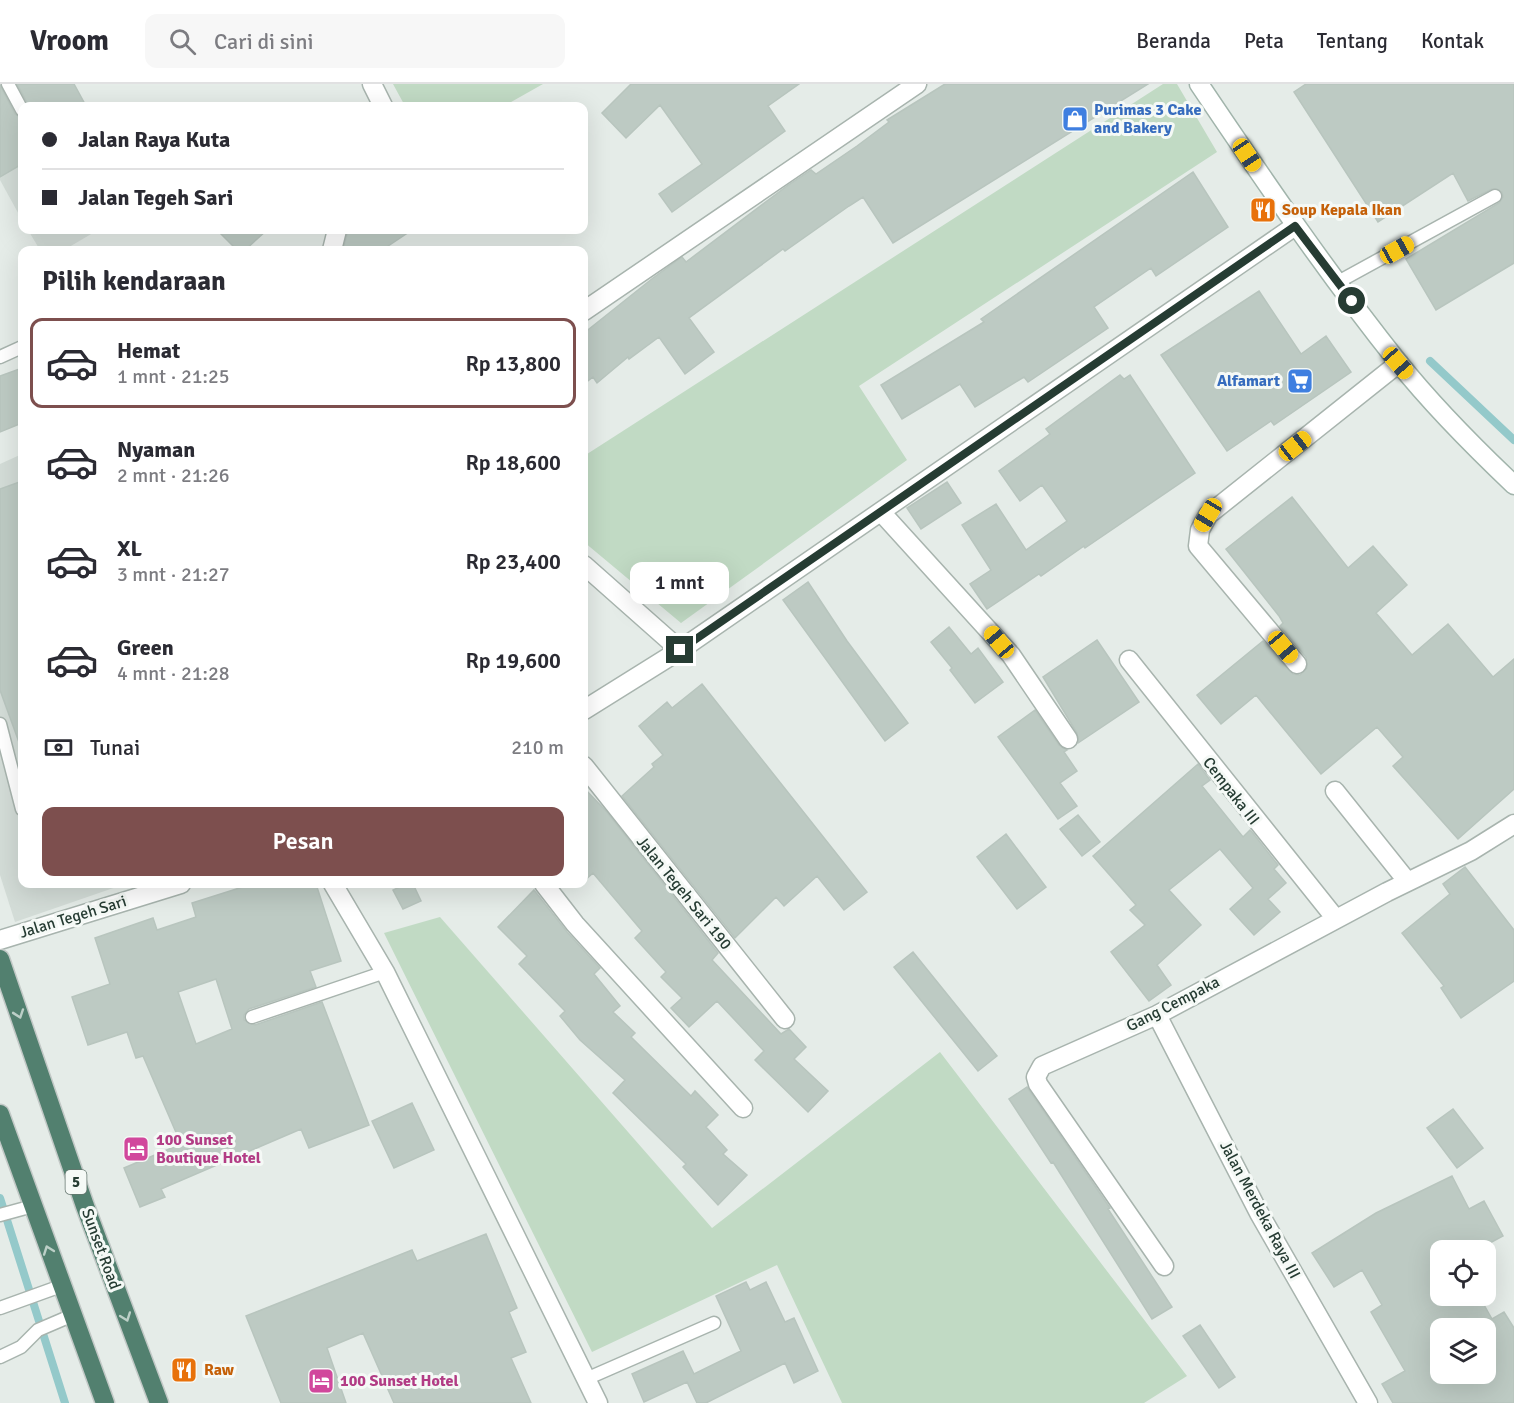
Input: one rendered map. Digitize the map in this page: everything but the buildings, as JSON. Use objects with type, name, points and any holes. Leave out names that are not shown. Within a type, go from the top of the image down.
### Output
[{"type":"highway","name":"Sunset Road","points":[[0,959],[85,1206],[159,1403]]},
{"type":"highway","points":[[0,1114],[105,1403]]},
{"type":"street","points":[[372,84],[381,102]]},
{"type":"street","points":[[588,307],[917,84]]},
{"type":"street","points":[[1199,84],[1295,226],[1398,363],[1446,417],[1514,484]]},
{"type":"street","points":[[588,708],[680,650],[1295,226]]},
{"type":"street","points":[[1297,664],[1198,546],[1200,530],[1208,515],[1398,363]]},
{"type":"street","points":[[881,512],[1011,655],[1068,739]]},
{"type":"street","points":[[588,569],[680,650]]},
{"type":"street","name":"Cempaka III","points":[[1129,660],[1336,919]]},
{"type":"street","name":"Jalan Tegeh Sari 190","points":[[588,771],[785,1020]]},
{"type":"street","points":[[1335,791],[1407,881]]},
{"type":"street","name":"Gang Cempaka","points":[[1164,1266],[1038,1084],[1036,1077],[1042,1066],[1157,1015],[1407,881],[1471,851],[1514,824]]},
{"type":"street","name":"Jalan Tegeh Sari","points":[[0,940],[168,888]]},
{"type":"street","points":[[335,888],[385,972],[598,1403]]},
{"type":"street","points":[[547,888],[575,924],[743,1108]]},
{"type":"street","name":"Jalan Merdeka Raya III","points":[[1157,1015],[1259,1213],[1368,1403]]},
{"type":"lane","points":[[8,84],[18,103]]},
{"type":"lane","points":[[1338,282],[1495,196]]},
{"type":"lane","points":[[0,357],[18,349]]},
{"type":"lane","points":[[0,724],[3,744],[18,795]]},
{"type":"lane","points":[[252,1017],[385,972]]},
{"type":"lane","points":[[0,1215],[33,1206]]},
{"type":"lane","points":[[0,1308],[61,1286]]},
{"type":"lane","points":[[0,1358],[21,1347],[38,1330],[73,1315]]},
{"type":"lane","points":[[586,1379],[714,1323]]},
{"type":"shaded area","points":[[0,84],[74,84],[84,102],[18,102],[18,213],[0,180]]},
{"type":"shaded area","points":[[30,234],[91,234],[71,246],[38,246]]},
{"type":"shaded area","points":[[18,456],[18,888],[113,888],[15,922],[0,875],[0,464]]},
{"type":"green space","points":[[393,84],[543,84],[511,102],[403,102]]},
{"type":"green space","points":[[1163,84],[1177,84],[1217,152],[859,386],[907,460],[681,623],[588,545],[588,453]]},
{"type":"green space","points":[[440,917],[712,1228],[940,1052],[1187,1376],[1144,1403],[842,1403],[777,1265],[592,1352],[384,933]]},
{"type":"waterway","points":[[1430,361],[1514,440]]},
{"type":"waterway","points":[[0,1198],[65,1403]]},
{"type":"place","name":"Purimas 3 Cake and Bakery","points":[[1075,119]]},
{"type":"place","name":"Soup Kepala Ikan","points":[[1263,210]]},
{"type":"place","name":"Alfamart","points":[[1300,381]]},
{"type":"place","name":"100 Sunset Boutique Hotel","points":[[136,1149]]},
{"type":"place","name":"Raw","points":[[184,1370]]},
{"type":"place","name":"100 Sunset Hotel","points":[[321,1381]]},
{"type":"route","points":[[680,650],[1295,226],[1352,301]]}]
